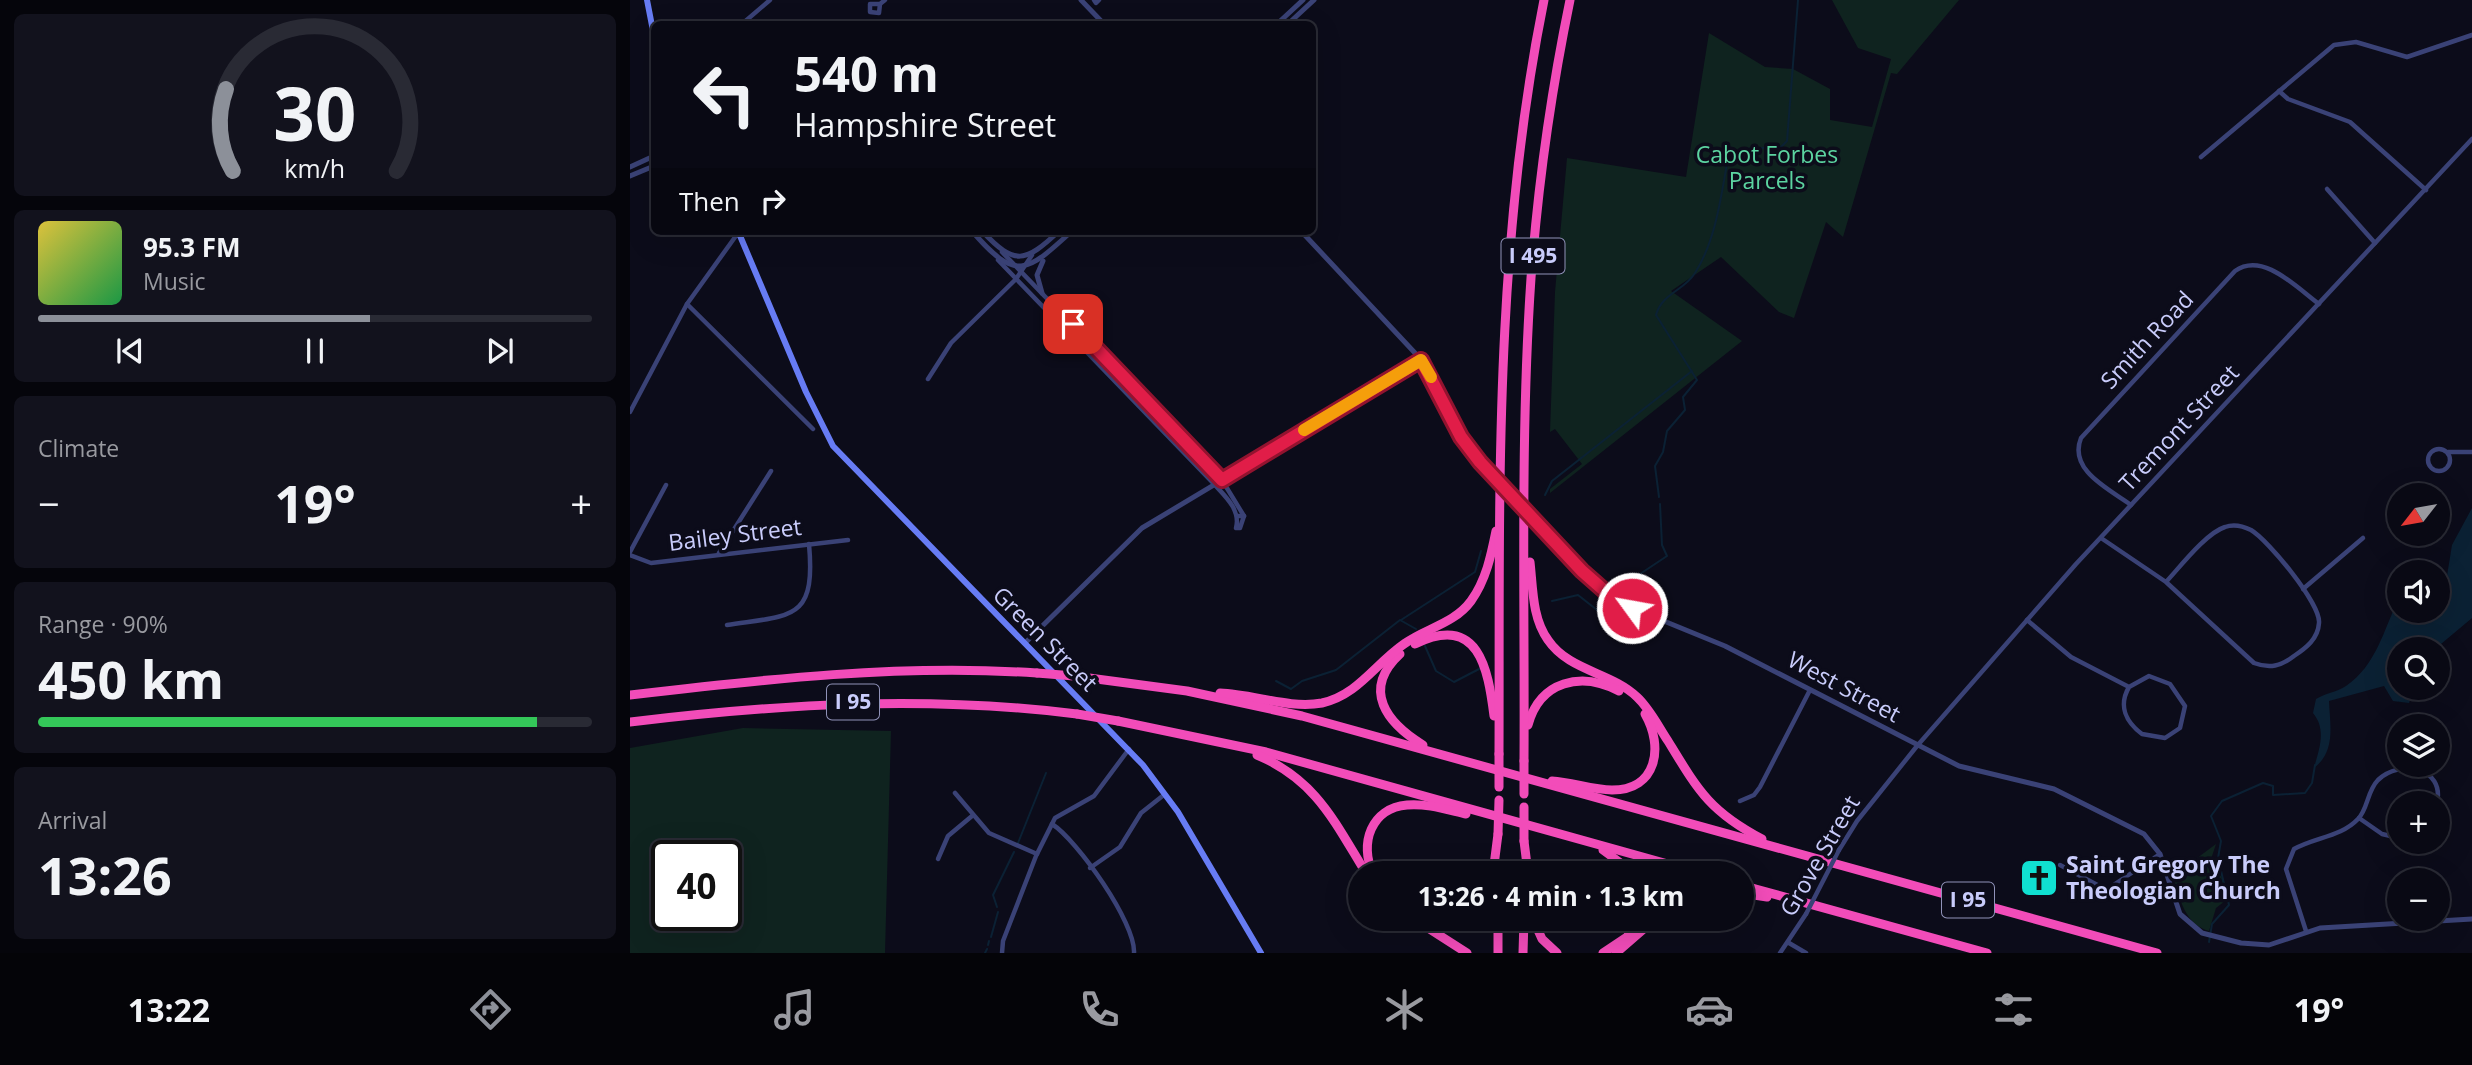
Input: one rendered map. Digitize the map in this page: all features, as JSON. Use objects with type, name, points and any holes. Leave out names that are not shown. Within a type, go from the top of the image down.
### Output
[{"type":"highway","name":"I 495","points":[[1498,861],[1501,372],[1507,258],[1527,94],[1544,0]]},
{"type":"highway","name":"I 495","points":[[1525,861],[1527,355],[1532,264],[1545,149],[1570,0]]},
{"type":"highway","points":[[1187,691],[1232,693],[1306,704],[1326,702],[1346,694],[1403,645],[1450,620],[1469,603],[1488,568],[1500,512]]},
{"type":"highway","points":[[1525,515],[1536,612],[1550,644],[1568,660],[1622,685],[1637,696],[1712,807],[1732,823],[1778,848]]},
{"type":"highway","points":[[1433,752],[1392,722],[1384,708],[1382,686],[1388,668],[1404,650],[1422,641],[1445,636],[1467,643],[1486,663],[1499,754]]},
{"type":"highway","name":"I 95","points":[[630,695],[837,673],[949,670],[1074,676],[1187,691],[1274,709],[2157,953]]},
{"type":"highway","points":[[1524,761],[1527,732],[1534,708],[1546,692],[1564,682],[1590,681],[1613,688],[1633,701],[1650,724],[1656,742],[1655,758],[1646,775],[1632,785],[1612,790],[1534,780]]},
{"type":"highway","name":"I 95","points":[[630,722],[767,706],[863,702],[980,704],[1077,715],[1202,737],[1657,861]]},
{"type":"highway","points":[[1202,737],[1269,760],[1306,783],[1325,806],[1359,861]]},
{"type":"highway","points":[[1369,861],[1366,853],[1368,835],[1376,820],[1394,808],[1417,805],[1497,817]]},
{"type":"highway","points":[[1495,861],[1499,834]]},
{"type":"highway","points":[[1593,843],[1618,861]]},
{"type":"highway","name":"I 95","points":[[1754,889],[1987,953]]},
{"type":"highway","points":[[1754,895],[1803,902]]},
{"type":"highway","points":[[1433,931],[1467,953]]},
{"type":"highway","points":[[1498,931],[1498,953]]},
{"type":"highway","points":[[1523,953],[1524,931]]},
{"type":"highway","points":[[1538,931],[1540,937],[1558,953]]},
{"type":"highway","points":[[1603,953],[1631,931]]},
{"type":"highway","points":[[1616,953],[1641,931]]},
{"type":"main road","points":[[645,0],[651,23]]},
{"type":"main road","name":"Green Street","points":[[740,235],[824,431],[838,453],[1129,749],[1166,794],[1261,953]]},
{"type":"street","points":[[746,21],[770,0]]},
{"type":"street","points":[[880,4],[885,0]]},
{"type":"street","points":[[1081,0],[1101,21]]},
{"type":"street","points":[[1280,21],[1303,0]]},
{"type":"street","points":[[1291,21],[1314,0]]},
{"type":"street","points":[[1090,9],[1097,1]]},
{"type":"street","points":[[2201,157],[2325,51],[2343,41],[2356,42],[2407,57],[2472,35]]},
{"type":"street","points":[[2279,91],[2288,99],[2350,122],[2426,190]]},
{"type":"street","name":"Tremont Street","points":[[1917,746],[2131,505],[2472,139]]},
{"type":"street","points":[[630,167],[651,157]]},
{"type":"street","points":[[630,176],[651,167]]},
{"type":"street","points":[[2328,189],[2375,243]]},
{"type":"street","points":[[630,412],[687,304],[737,235]]},
{"type":"street","points":[[976,235],[998,260],[1016,279],[1214,484],[1241,516],[1222,480],[1042,293],[1023,269],[998,260]]},
{"type":"street","points":[[986,235],[1015,266]]},
{"type":"street","points":[[928,379],[953,340],[1016,279],[1032,255],[1054,235]]},
{"type":"street","points":[[1023,269],[1047,254],[1068,235]]},
{"type":"street","name":"West Street","points":[[1305,235],[1421,360],[1461,437],[1480,462],[1592,580],[1618,600],[1725,646],[1917,746],[1971,770],[2041,785],[2070,796],[2144,834],[2160,854],[2180,914],[2193,928],[2204,934],[2254,945],[2269,945],[2306,931],[2334,926],[2472,919]]},
{"type":"street","points":[[1002,251],[1019,257],[1032,255]]},
{"type":"street","points":[[1042,293],[1037,272],[1047,254]]},
{"type":"street","name":"Smith Road","points":[[2131,505],[2083,468],[2078,456],[2079,442],[2235,271],[2246,265],[2263,266],[2319,304]]},
{"type":"street","points":[[687,304],[813,429]]},
{"type":"street","points":[[1025,643],[1128,540],[1214,484],[1421,360]]},
{"type":"street","points":[[2448,452],[2448,467],[2441,471],[2431,468],[2428,461],[2432,452],[2439,449],[2448,452],[2472,452]]},
{"type":"street","points":[[719,554],[771,471]]},
{"type":"street","points":[[631,556],[666,485]]},
{"type":"street","points":[[2101,538],[2166,582],[2248,659],[2266,666],[2289,660],[2309,646],[2316,635],[2318,610],[2303,589],[2258,535],[2236,526],[2214,532],[2166,582]]},
{"type":"street","points":[[2303,589],[2363,538]]},
{"type":"street","name":"Bailey Street","points":[[631,556],[651,563],[848,540]]},
{"type":"street","points":[[727,625],[790,615],[804,601],[811,586],[809,544]]},
{"type":"street","points":[[2027,620],[2073,659],[2129,687]]},
{"type":"street","points":[[2149,676],[2166,681],[2184,701],[2185,715],[2180,728],[2160,739],[2138,732],[2124,709],[2129,687],[2149,676]]},
{"type":"street","points":[[1740,801],[1754,795],[1760,787],[1810,690]]},
{"type":"street","name":"Grove Street","points":[[1780,953],[1806,915],[1839,850],[1861,814],[1917,746]]},
{"type":"street","points":[[1003,953],[1003,941],[1037,853],[1052,824],[1060,814],[1094,796],[1129,749]]},
{"type":"street","points":[[2306,931],[2286,869],[2294,849],[2332,835],[2359,818],[2377,782],[2400,769],[2413,767],[2426,772],[2437,791]]},
{"type":"street","points":[[955,793],[989,833],[1037,853]]},
{"type":"street","points":[[1090,868],[1119,846],[1141,813],[1166,794]]},
{"type":"street","points":[[938,859],[948,836],[972,816]]},
{"type":"street","points":[[2359,818],[2387,835]]},
{"type":"street","points":[[1052,824],[1071,839],[1128,927],[1134,953]]},
{"type":"street","points":[[2060,865],[2103,888],[2109,888],[2160,854]]},
{"type":"street","points":[[1789,943],[1806,953]]},
{"type":"green space","name":"Cabot Forbes Parcels","points":[[1832,0],[1959,0],[1897,74],[1891,73],[1843,237],[1826,222],[1794,318],[1779,312],[1721,257],[1671,291],[1742,341],[1550,493],[1550,489],[1582,464],[1555,429],[1550,432],[1555,292],[1567,158],[1686,177],[1709,33],[1765,67],[1793,69],[1830,89],[1830,120],[1872,127],[1891,59],[1858,48]]},
{"type":"green space","points":[[743,728],[891,731],[885,953],[630,953],[630,748]]},
{"type":"green space","points":[[2216,844],[2211,870],[2218,872],[2229,889],[2225,901],[2216,908],[2209,931],[2194,923],[2188,916],[2173,876]]},
{"type":"water","points":[[2472,508],[2472,618],[2449,637],[2387,637],[2387,691],[2384,686],[2329,701],[2329,746],[2314,768],[2321,740],[2320,726],[2313,713],[2316,699],[2339,690],[2356,678],[2372,658],[2388,623],[2450,623],[2452,545]]},
{"type":"water","points":[[2392,700],[2410,700],[2409,703]]},
{"type":"waterway","points":[[1659,497],[1655,466],[1663,452],[1667,431],[1685,410],[1683,397],[1697,380],[1656,315],[1663,302],[1690,279],[1702,260],[1717,217],[1728,158],[1744,149],[1781,147],[1787,141],[1798,0]]},
{"type":"waterway","points":[[1545,495],[1552,481],[1692,371]]},
{"type":"waterway","points":[[1629,594],[1640,574],[1667,556],[1662,545],[1660,504]]},
{"type":"waterway","points":[[1401,620],[1475,572],[1481,551]]},
{"type":"waterway","points":[[1552,601],[1578,595],[1597,610],[1618,608]]},
{"type":"waterway","points":[[1276,681],[1291,689],[1302,681],[1336,670],[1400,620],[1416,629]]},
{"type":"waterway","points":[[1425,646],[1436,671],[1454,682],[1481,668]]},
{"type":"waterway","points":[[2209,942],[2212,924],[2229,905],[2218,858],[2221,841],[2211,816],[2222,801],[2263,783],[2273,786],[2273,795],[2305,793],[2312,783],[2315,765]]},
{"type":"waterway","points":[[1018,843],[1046,773]]},
{"type":"waterway","points":[[997,907],[993,895],[1014,852]]},
{"type":"waterway","points":[[991,937],[998,912]]},
{"type":"waterway","points":[[988,945],[989,941]]},
{"type":"waterway","points":[[985,953],[987,949]]},
{"type":"slow traffic","points":[[1304,430],[1421,360],[1431,377]]},
{"type":"place","name":"Saint Gregory The Theologian Church","points":[[2039,878]]},
{"type":"route","points":[[1073,324],[1222,480],[1421,360],[1461,437],[1480,462],[1582,571],[1607,593],[1632,608]]}]
